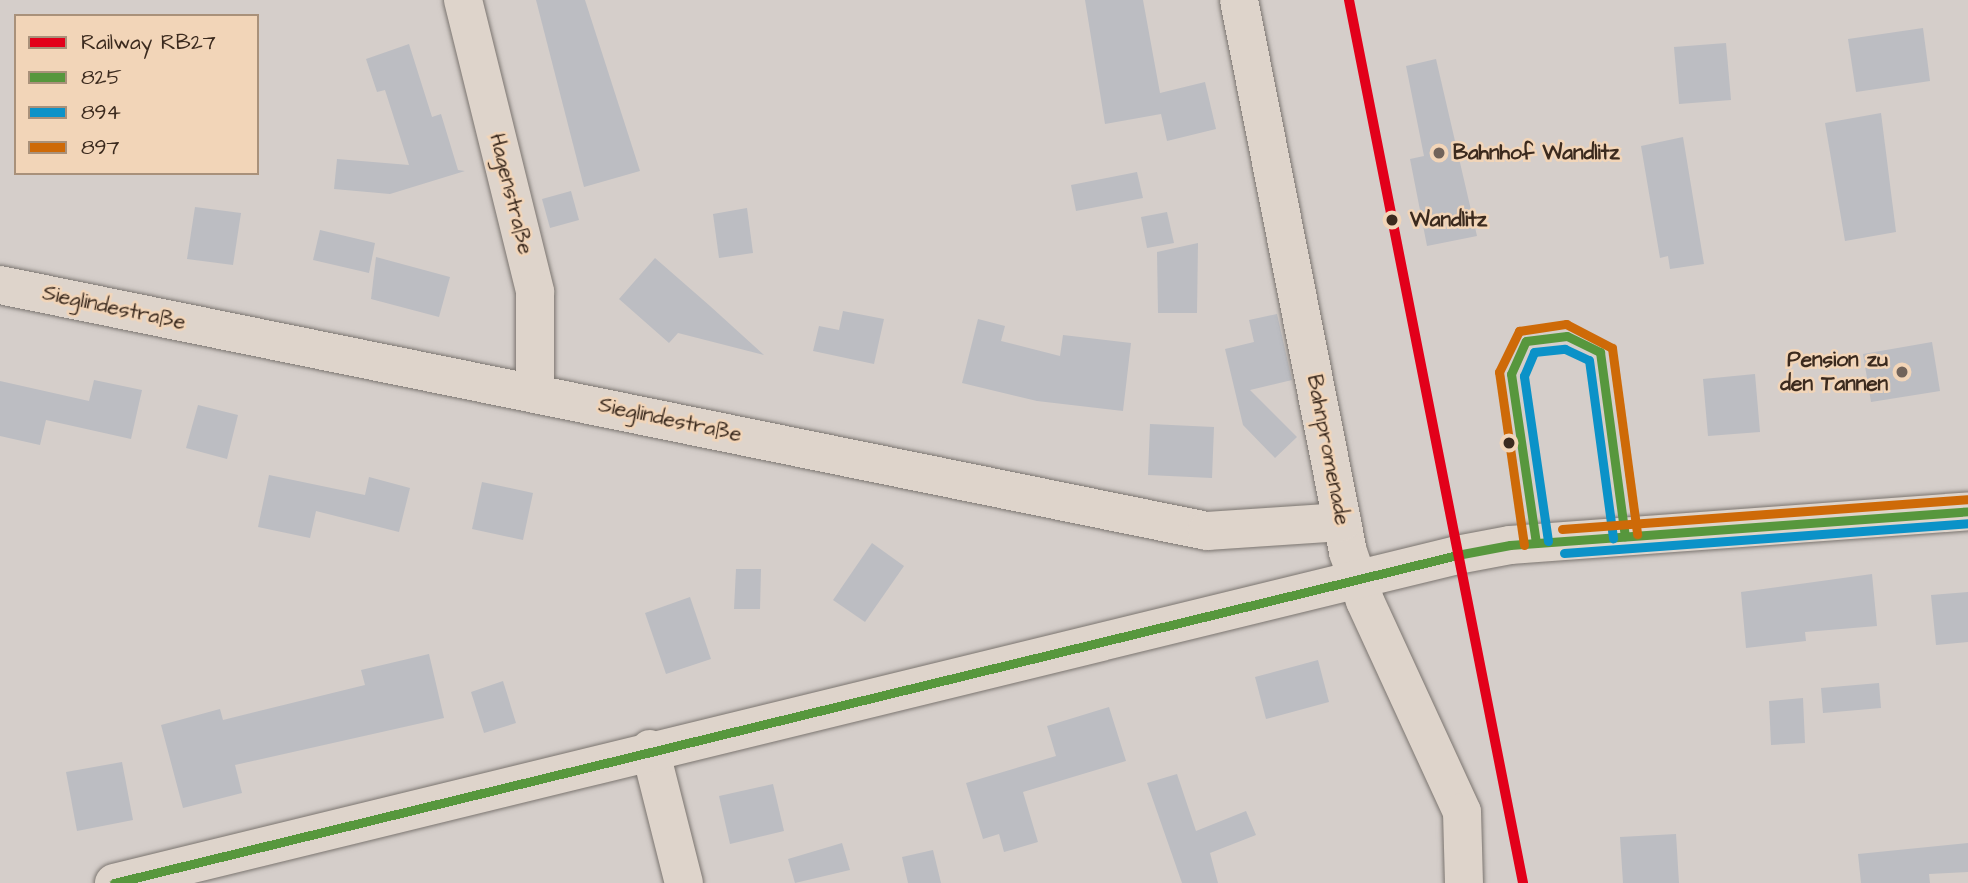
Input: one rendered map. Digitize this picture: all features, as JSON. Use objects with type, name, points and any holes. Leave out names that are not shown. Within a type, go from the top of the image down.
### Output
[{"type":"street","name":"Hagenstraße","points":[[463,0],[536,292],[535,391]]},
{"type":"street","name":"Bahnpromenade","points":[[1239,0],[1342,522],[1356,576],[1462,811],[1464,883]]},
{"type":"street","name":"Sieglindestraße","points":[[0,285],[535,391],[1207,531],[1342,522]]},
{"type":"street","points":[[114,883],[1356,576],[1510,545],[1968,512]]},
{"type":"street","points":[[650,749],[684,883]]},
{"type":"building","points":[[536,0],[585,0],[640,171],[584,187]]},
{"type":"building","points":[[1085,0],[1143,0],[1160,93],[1205,82],[1216,129],[1167,141],[1161,114],[1105,124]]},
{"type":"building","points":[[1923,28],[1930,81],[1856,92],[1848,39]]},
{"type":"building","points":[[1726,43],[1731,100],[1679,104],[1674,47]]},
{"type":"building","points":[[409,44],[432,117],[441,114],[458,170],[465,171],[390,194],[334,189],[337,159],[409,165],[385,90],[377,92],[366,59]]},
{"type":"building","name":"Bahnhof Wandlitz","points":[[1436,59],[1477,236],[1427,246],[1410,159],[1424,156],[1406,66]]},
{"type":"building","points":[[1881,113],[1896,232],[1845,241],[1825,123]]},
{"type":"building","points":[[1683,137],[1704,264],[1670,269],[1668,256],[1660,258],[1641,146]]},
{"type":"building","points":[[1137,172],[1143,198],[1076,211],[1071,185]]},
{"type":"building","points":[[571,191],[579,220],[550,228],[542,199]]},
{"type":"building","points":[[195,207],[241,213],[233,265],[187,259]]},
{"type":"building","points":[[747,208],[753,253],[719,258],[713,214]]},
{"type":"building","points":[[1167,212],[1174,243],[1147,248],[1141,217]]},
{"type":"building","points":[[320,230],[375,243],[369,273],[313,260]]},
{"type":"building","points":[[1198,243],[1197,313],[1158,313],[1157,252]]},
{"type":"building","points":[[376,257],[450,277],[439,317],[371,299]]},
{"type":"building","points":[[655,258],[764,355],[678,333],[669,343],[619,299]]},
{"type":"building","points":[[843,311],[884,319],[874,364],[813,351],[819,326],[839,330]]},
{"type":"building","points":[[1277,314],[1292,380],[1250,390],[1297,437],[1275,458],[1243,425],[1225,349],[1254,342],[1249,320]]},
{"type":"building","points":[[978,319],[1005,326],[1001,341],[1060,356],[1063,335],[1131,343],[1123,411],[1037,401],[962,383]]},
{"type":"building","name":"Pension zu den Tannen","points":[[1932,342],[1940,391],[1871,402],[1863,354]]},
{"type":"building","points":[[1755,374],[1760,432],[1708,436],[1703,379]]},
{"type":"building","points":[[94,380],[142,390],[131,439],[46,420],[40,445],[0,436],[0,381],[89,401]]},
{"type":"building","points":[[198,405],[238,415],[227,459],[186,448]]},
{"type":"building","points":[[1150,424],[1214,427],[1212,478],[1148,475]]},
{"type":"building","points":[[269,475],[365,495],[369,477],[410,488],[399,532],[316,511],[310,538],[258,527]]},
{"type":"building","points":[[482,482],[533,493],[523,540],[472,529]]},
{"type":"building","points":[[872,543],[904,566],[865,622],[833,600]]},
{"type":"building","points":[[736,569],[761,569],[760,609],[734,609]]},
{"type":"building","points":[[1872,574],[1877,626],[1805,632],[1806,641],[1746,648],[1741,592]]},
{"type":"building","points":[[1968,592],[1968,642],[1936,645],[1931,595]]},
{"type":"building","points":[[690,597],[711,659],[666,674],[645,613]]},
{"type":"building","points":[[429,654],[444,718],[235,765],[242,793],[183,808],[161,725],[220,709],[223,720],[365,685],[361,670]]},
{"type":"building","points":[[1318,660],[1329,702],[1266,719],[1255,677]]},
{"type":"building","points":[[503,681],[516,723],[484,733],[471,692]]},
{"type":"building","points":[[1879,683],[1881,708],[1823,713],[1821,688]]},
{"type":"building","points":[[1803,698],[1805,743],[1771,745],[1769,701]]},
{"type":"building","points":[[1109,707],[1126,761],[1023,792],[1038,842],[1004,852],[999,834],[983,839],[966,783],[1056,756],[1047,726]]},
{"type":"building","points":[[122,762],[133,820],[77,831],[66,772]]},
{"type":"building","points":[[1177,774],[1196,831],[1246,811],[1256,835],[1210,853],[1218,883],[1182,883],[1147,783]]},
{"type":"building","points":[[773,784],[784,831],[730,844],[719,796]]},
{"type":"building","points":[[1676,834],[1679,883],[1623,883],[1620,837]]},
{"type":"building","points":[[842,843],[850,870],[795,883],[788,859]]},
{"type":"building","points":[[1968,843],[1968,872],[1929,874],[1930,883],[1861,883],[1858,854]]},
{"type":"building","points":[[933,850],[941,883],[908,883],[902,857]]},
{"type":"rail line","name":"RB27","points":[[1349,0],[1523,883]]},
{"type":"transit line","name":"897","points":[[1524,545],[1499,372],[1519,331],[1566,324],[1612,348],[1637,534]]},
{"type":"transit line","name":"825","points":[[1536,543],[1511,374],[1526,341],[1567,336],[1600,352],[1625,536]]},
{"type":"transit line","name":"894","points":[[1548,541],[1524,376],[1534,352],[1565,349],[1589,360],[1613,538]]},
{"type":"transit line","name":"897","points":[[1562,529],[1967,499]]},
{"type":"transit line","name":"825","points":[[114,883],[1457,555],[1510,545],[1968,511]]},
{"type":"transit line","name":"894","points":[[1564,553],[1968,523]]},
{"type":"place","name":"Bahnhof Wandlitz","points":[[1439,153]]},
{"type":"place","name":"Wandlitz","points":[[1392,220]]},
{"type":"place","name":"Pension zu den Tannen","points":[[1902,372]]}]
